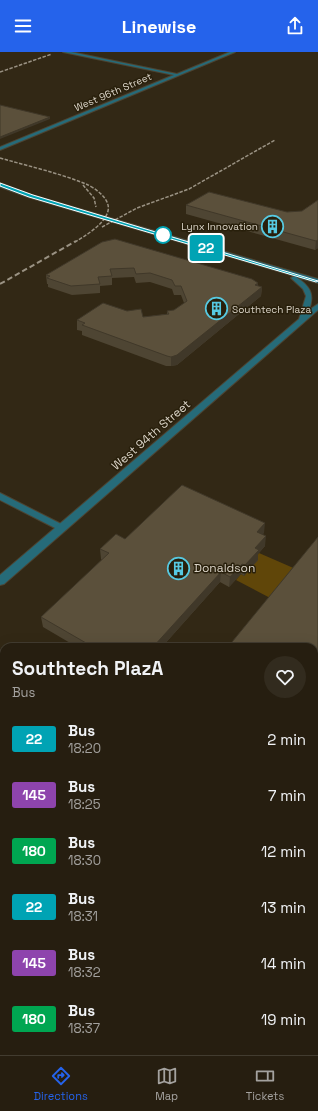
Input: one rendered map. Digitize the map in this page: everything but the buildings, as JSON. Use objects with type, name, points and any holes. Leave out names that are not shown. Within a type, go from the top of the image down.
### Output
[{"type":"street","points":[[65,52],[178,75]]},
{"type":"street","name":"West 96th Street","points":[[0,149],[233,52]]},
{"type":"street","points":[[1,186],[318,281]]},
{"type":"street","points":[[282,271],[304,284],[309,290],[309,299],[301,321]]},
{"type":"street","name":"West 94th Street","points":[[0,581],[318,306]]},
{"type":"street","points":[[0,496],[62,528]]},
{"type":"shaded area","points":[[259,553],[298,570],[274,600],[236,580],[241,574],[244,576]]},
{"type":"railway","points":[[0,72],[52,54]]},
{"type":"railway","points":[[102,227],[137,208],[189,189],[275,140]]},
{"type":"railway","points":[[0,158],[76,180],[90,186],[102,194],[108,207],[106,216],[99,225],[75,242]]},
{"type":"railway","points":[[83,185],[94,198],[96,207]]},
{"type":"railway","points":[[0,284],[76,241]]},
{"type":"bus line","name":"22","points":[[0,185],[31,196],[318,281]]},
{"type":"place","name":"Lynx Innovation","points":[[273,226]]},
{"type":"place","name":"Southtech Plaza","points":[[217,309]]},
{"type":"place","name":"Donaldson","points":[[178,568]]}]
